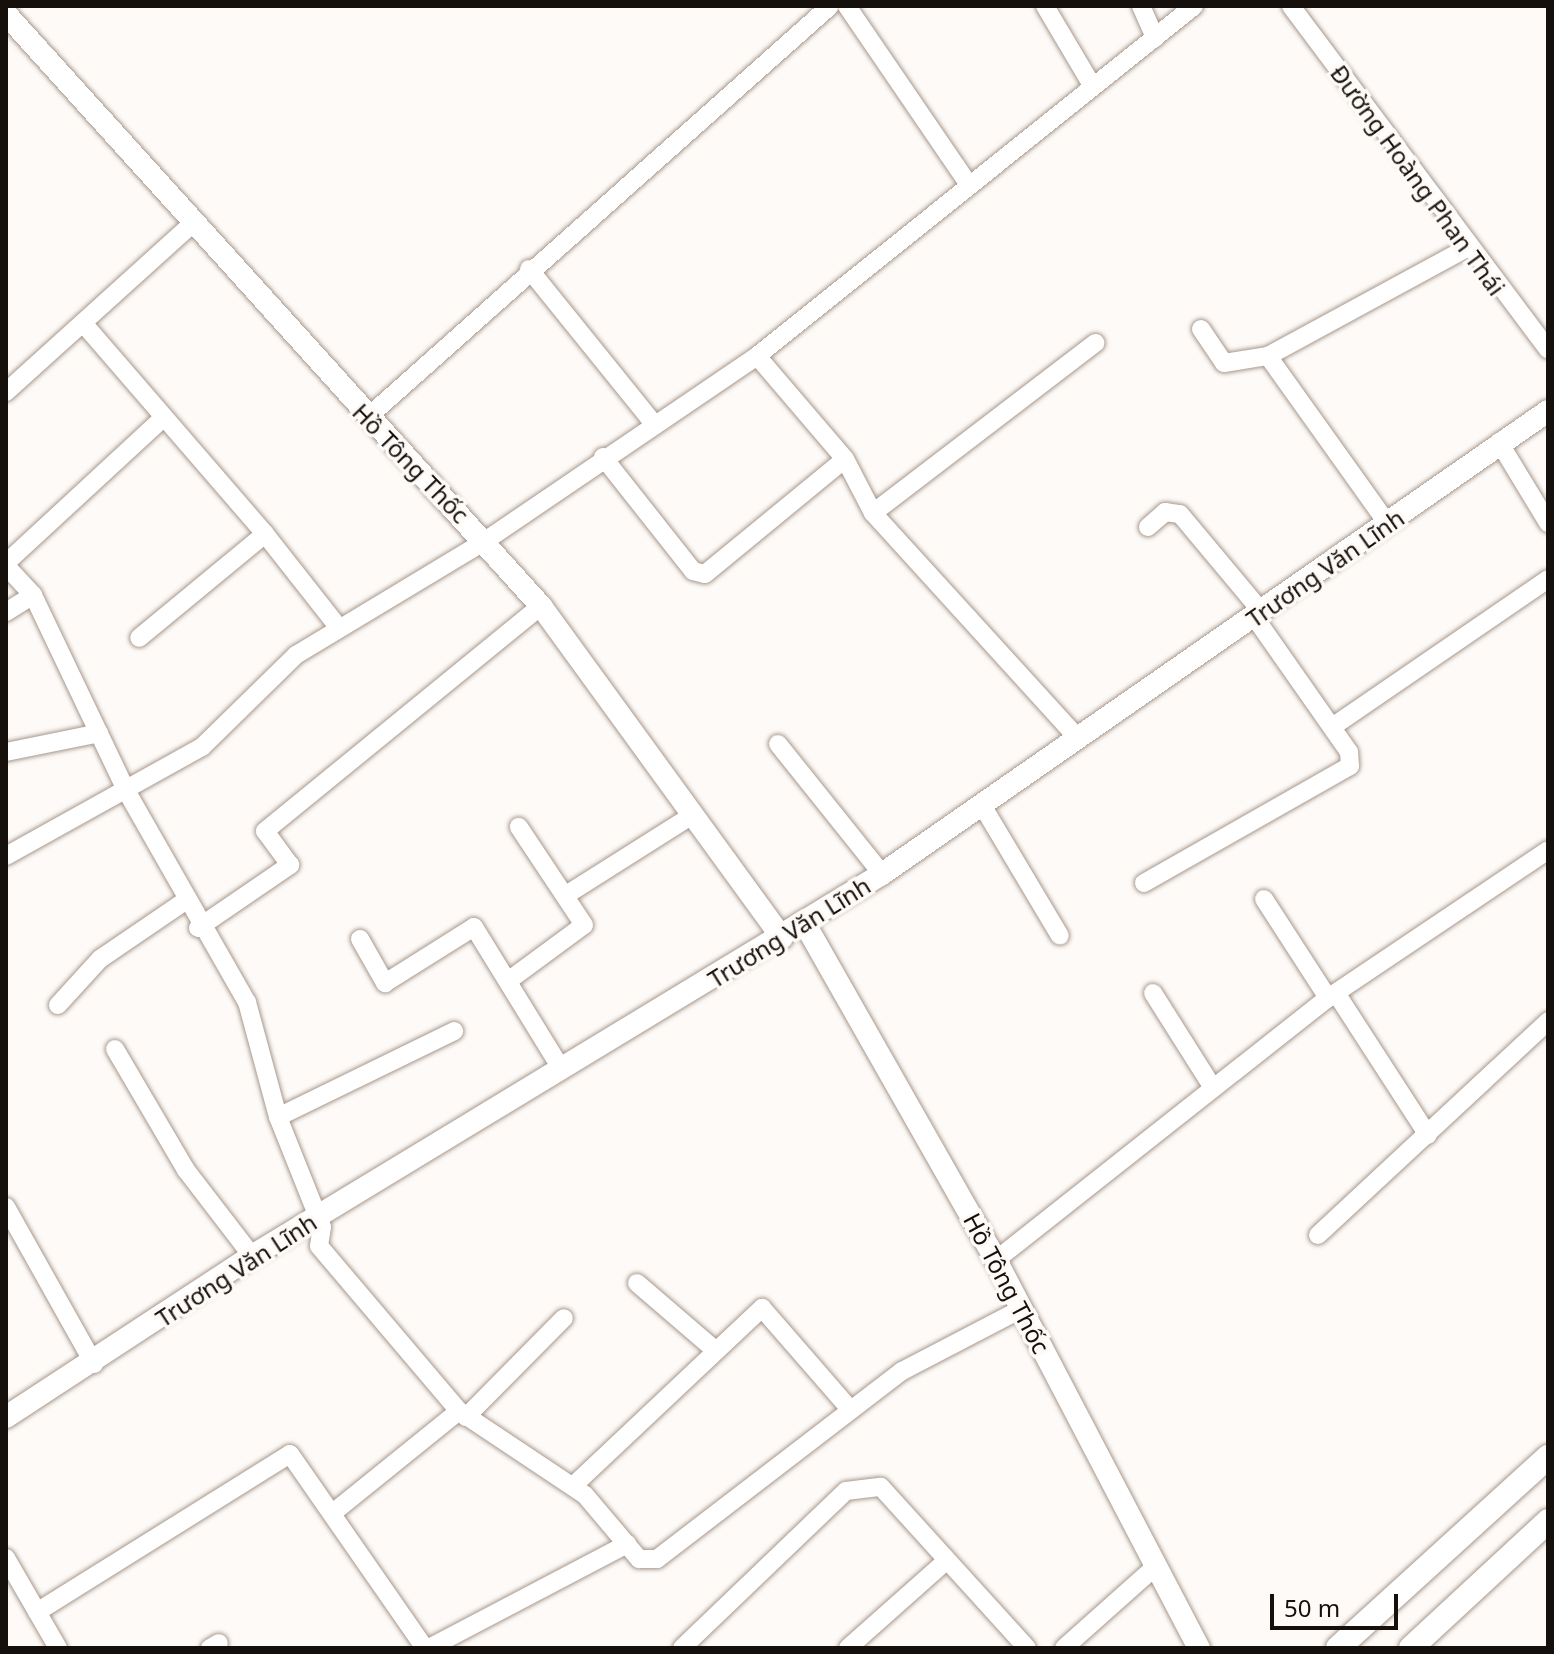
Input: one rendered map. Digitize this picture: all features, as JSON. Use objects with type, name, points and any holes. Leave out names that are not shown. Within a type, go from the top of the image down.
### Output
[{"type":"main road","points":[[1338,1648],[1548,1457]]},
{"type":"main road","points":[[1411,1648],[1548,1521]]},
{"type":"street","points":[[368,417],[529,269],[830,6]]},
{"type":"street","points":[[847,6],[969,185]]},
{"type":"street","points":[[1045,6],[1093,87]]},
{"type":"street","points":[[1141,6],[1155,38]]},
{"type":"street","points":[[6,856],[127,792],[202,747],[273,674],[339,628],[485,541],[603,457],[757,356],[1194,6]]},
{"type":"street","name":"Đường Hoàng Phan Thái","points":[[1291,6],[1467,248],[1548,350]]},
{"type":"street","name":"Hồ Tông Thốc","points":[[6,14],[192,224],[485,541],[541,606],[782,938]]},
{"type":"street","points":[[6,392],[192,224]]},
{"type":"street","points":[[1201,329],[1224,363],[1268,356],[1467,248]]},
{"type":"street","points":[[529,269],[654,424]]},
{"type":"street","points":[[83,323],[162,419],[265,534],[339,628]]},
{"type":"street","points":[[873,513],[1095,343]]},
{"type":"street","points":[[757,356],[845,459],[873,513],[1079,739]]},
{"type":"street","points":[[1268,356],[1388,524]]},
{"type":"street","name":"Trương Văn Lĩnh","points":[[6,1417],[94,1364],[252,1256],[782,938],[882,874],[1259,615],[1499,442],[1548,411]]},
{"type":"street","points":[[162,419],[6,564],[33,595],[127,792],[198,928],[247,1002],[278,1117],[318,1217],[328,1259],[463,1414],[573,1486],[643,1561],[657,1559],[848,1407],[930,1354],[1021,1309]]},
{"type":"street","points":[[1499,442],[1548,523]]},
{"type":"street","points":[[603,457],[693,571],[705,574],[845,459]]},
{"type":"street","points":[[1144,883],[1343,775],[1351,757],[1259,615],[1180,514],[1165,512],[1148,527]]},
{"type":"street","points":[[139,638],[265,534]]},
{"type":"street","points":[[1332,727],[1548,579]]},
{"type":"street","points":[[6,612],[33,595]]},
{"type":"street","points":[[198,928],[290,865],[265,831],[541,606]]},
{"type":"street","points":[[6,752],[99,733]]},
{"type":"street","points":[[778,744],[882,874]]},
{"type":"street","points":[[982,805],[1060,936]]},
{"type":"street","points":[[566,895],[694,814]]},
{"type":"street","points":[[508,981],[583,932],[566,895],[519,827]]},
{"type":"street","points":[[996,1260],[1332,996],[1548,850]]},
{"type":"street","points":[[1264,899],[1428,1135]]},
{"type":"street","points":[[58,1005],[100,959],[185,901]]},
{"type":"street","name":"Hồ Tông Thốc","points":[[805,924],[996,1260],[1199,1648]]},
{"type":"street","points":[[360,939],[385,983],[474,927],[562,1070]]},
{"type":"street","points":[[1153,993],[1213,1088]]},
{"type":"street","points":[[1318,1235],[1548,1021]]},
{"type":"street","points":[[278,1117],[454,1031]]},
{"type":"street","points":[[115,1049],[186,1170],[252,1256]]},
{"type":"street","points":[[6,1207],[94,1364]]},
{"type":"street","points":[[637,1283],[716,1351]]},
{"type":"street","points":[[573,1486],[766,1307],[848,1407]]},
{"type":"street","points":[[335,1511],[463,1414],[564,1318]]},
{"type":"street","points":[[37,1612],[285,1455],[298,1458],[427,1648],[627,1544]]},
{"type":"street","points":[[682,1648],[846,1491],[881,1487],[1027,1648]]},
{"type":"street","points":[[6,1558],[54,1647]]},
{"type":"street","points":[[848,1648],[947,1560]]},
{"type":"street","points":[[1064,1648],[1156,1566]]}]
